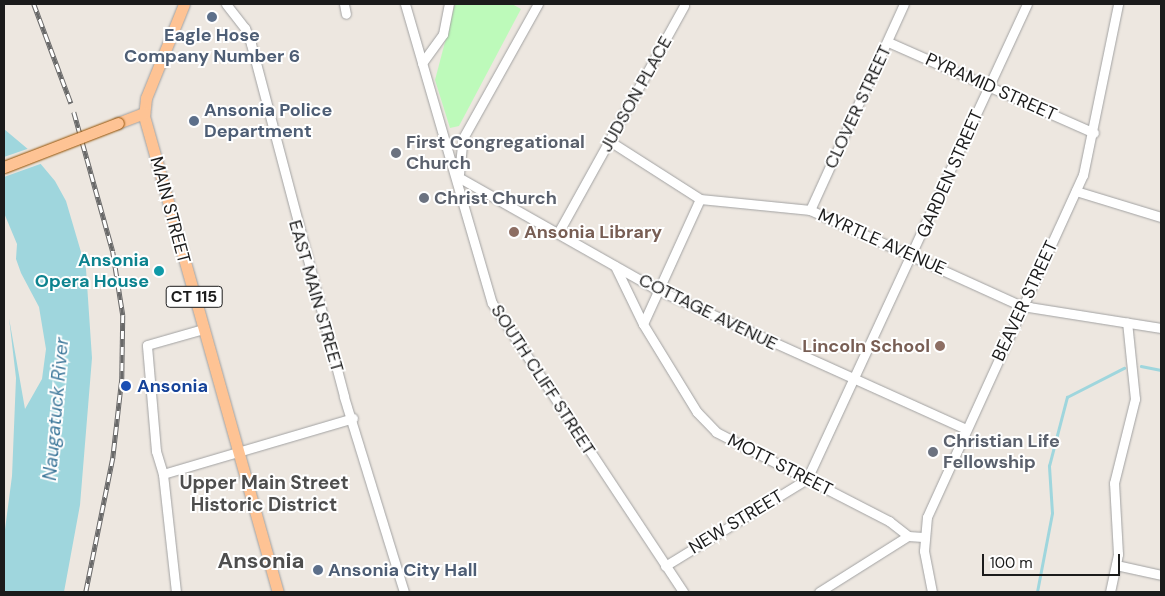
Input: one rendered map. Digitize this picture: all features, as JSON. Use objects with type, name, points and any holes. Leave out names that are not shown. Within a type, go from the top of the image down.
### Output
[{"type":"main road","name":"MAIN STREET","points":[[184,4],[146,98],[144,114],[237,452],[278,592]]},
{"type":"main road","points":[[4,167],[144,114]]},
{"type":"street","name":"EAST MAIN STREET","points":[[226,4],[248,35],[281,171],[404,592]]},
{"type":"street","points":[[344,4],[346,14]]},
{"type":"street","name":"SOUTH CLIFF STREET","points":[[405,4],[458,177],[492,303],[504,326],[683,592]]},
{"type":"street","points":[[422,63],[443,34],[449,4]]},
{"type":"street","points":[[458,177],[463,138],[538,4]]},
{"type":"street","name":"CLOVER STREET","points":[[810,210],[904,4]]},
{"type":"street","name":"GARDEN STREET","points":[[807,479],[855,382],[1028,4]]},
{"type":"street","name":"BEAVER STREET","points":[[932,592],[923,537],[927,517],[1076,191],[1094,133],[1118,4]]},
{"type":"street","name":"JUDSON PLACE","points":[[558,233],[611,142],[684,6]]},
{"type":"street","name":"PYRAMID STREET","points":[[888,42],[1094,133]]},
{"type":"street","name":"MYRTLE AVENUE","points":[[611,142],[700,199],[810,210],[1022,306],[1161,328]]},
{"type":"street","name":"COTTAGE AVENUE","points":[[458,177],[658,290],[855,382],[966,429]]},
{"type":"street","points":[[1076,191],[1161,218]]},
{"type":"street","points":[[643,324],[700,199]]},
{"type":"street","name":"MOTT STREET","points":[[615,266],[643,324],[697,412],[716,432],[889,521],[908,536]]},
{"type":"street","points":[[1110,592],[1116,565],[1114,483],[1135,399],[1127,322]]},
{"type":"street","points":[[176,592],[162,474],[156,451],[147,345],[203,329]]},
{"type":"street","points":[[162,474],[353,418]]},
{"type":"street","name":"NEW STREET","points":[[665,566],[807,479]]},
{"type":"street","points":[[819,592],[908,536],[923,537]]},
{"type":"street","points":[[1116,565],[1161,575]]},
{"type":"green space","points":[[455,4],[512,4],[521,9],[459,126],[450,128],[435,80]]},
{"type":"water","name":"Naugatuck River","points":[[4,129],[29,150],[55,181],[66,201],[86,269],[92,358],[80,505],[64,592],[4,592],[4,537],[12,476],[16,378],[9,318],[25,409],[42,379],[46,349],[39,307],[21,273],[16,259],[17,244],[4,213]]},
{"type":"pier","points":[[30,148],[43,163],[4,177],[4,157]]},
{"type":"waterway","points":[[1141,366],[1161,370]]},
{"type":"waterway","points":[[1037,592],[1052,513],[1049,466],[1067,397],[1124,368]]},
{"type":"railway","points":[[34,4],[71,103]]},
{"type":"railway","points":[[74,112],[113,252],[123,315],[122,379],[113,458],[86,592]]},
{"type":"place","name":"Eagle Hose Company Number 6","points":[[212,17]]},
{"type":"place","name":"Ansonia Police Department","points":[[194,121]]},
{"type":"place","name":"First Congregational Church","points":[[396,153]]},
{"type":"place","name":"Christ Church","points":[[424,198]]},
{"type":"place","name":"Ansonia Library","points":[[514,232]]},
{"type":"place","name":"Ansonia Opera House","points":[[159,271]]},
{"type":"place","name":"Lincoln School","points":[[940,346]]},
{"type":"place","name":"Ansonia","points":[[126,386]]},
{"type":"place","name":"Christian Life Fellowship","points":[[933,452]]},
{"type":"place","name":"Ansonia City Hall","points":[[318,570]]},
{"type":"district","name":"Upper Main Street Historic District","points":[[264,494]]},
{"type":"district","name":"Ansonia","points":[[261,561]]}]
